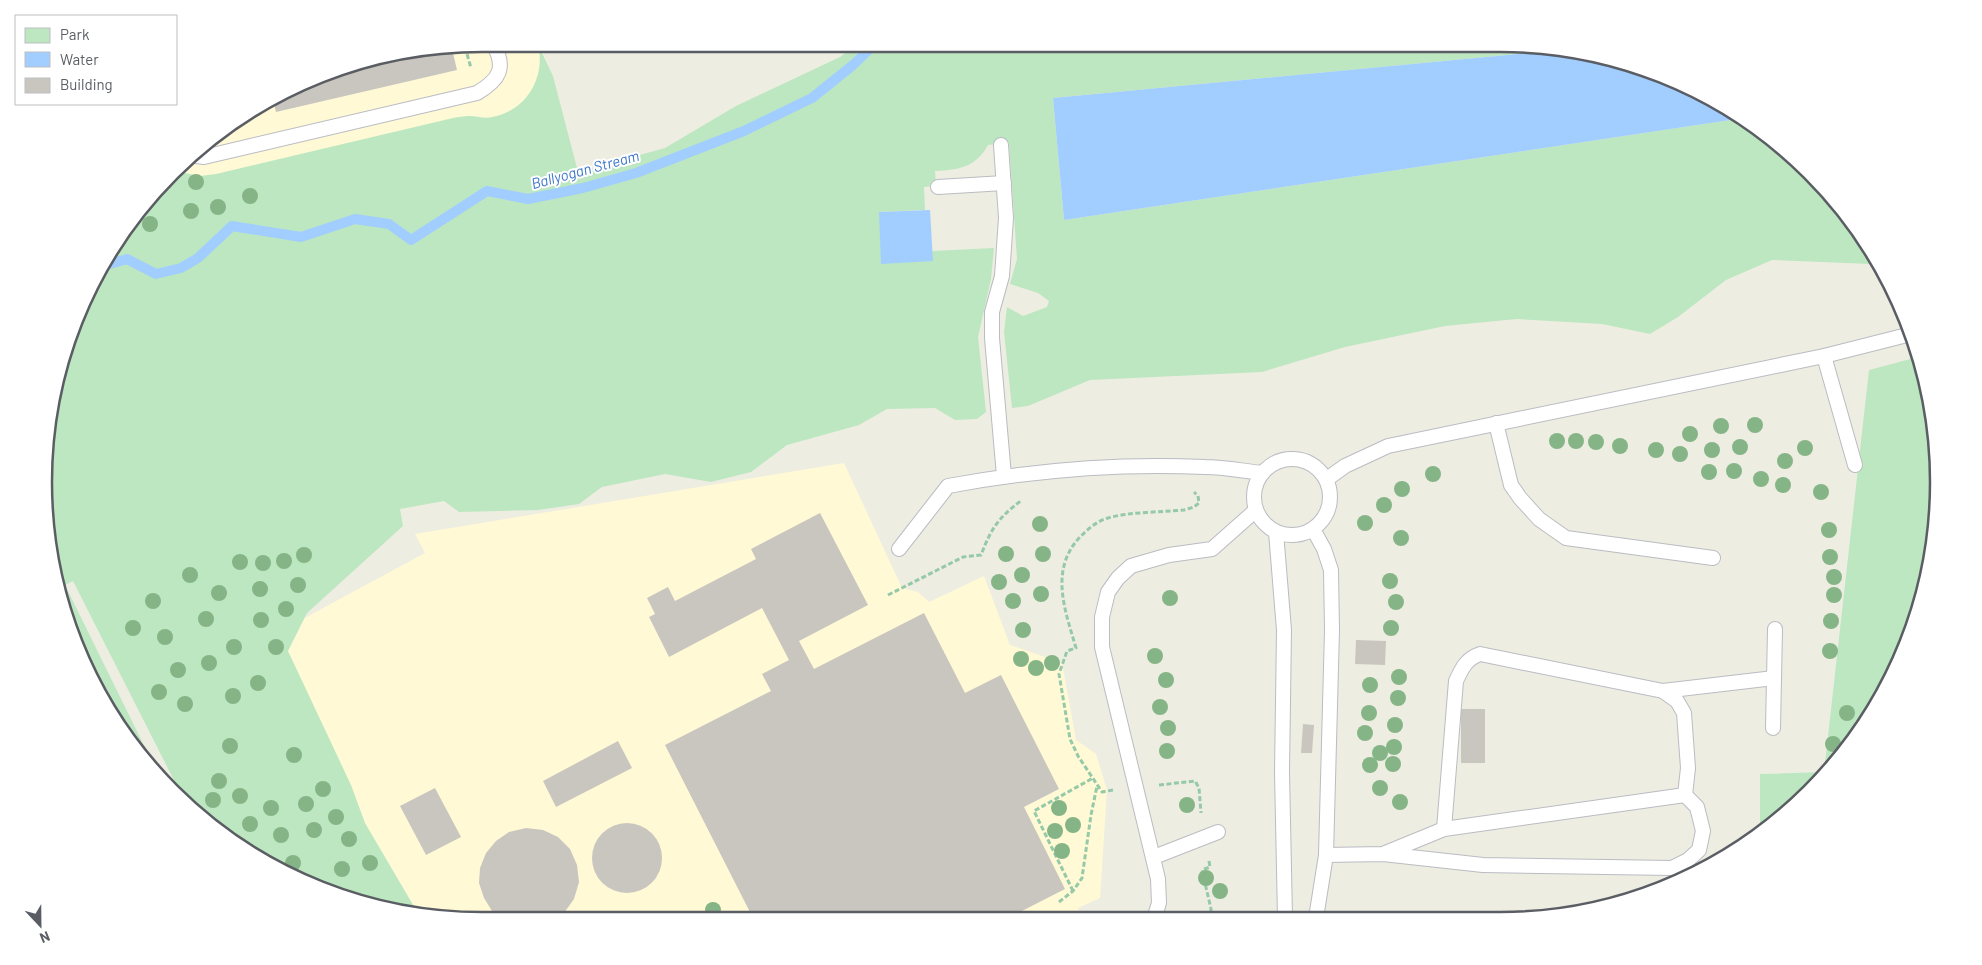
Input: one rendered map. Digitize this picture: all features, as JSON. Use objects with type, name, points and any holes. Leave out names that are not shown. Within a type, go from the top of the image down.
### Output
[{"type":"lane","points":[[202,157],[477,93],[493,84],[500,70],[498,52]]},
{"type":"lane","points":[[1001,145],[1006,218],[1002,276],[992,312],[992,338],[1004,476]]},
{"type":"lane","points":[[938,187],[1004,183]]},
{"type":"lane","points":[[1327,479],[1346,466],[1388,446],[1824,356],[1904,336]]},
{"type":"lane","points":[[1824,356],[1855,465]]},
{"type":"lane","points":[[1496,423],[1511,485],[1539,519],[1566,538],[1713,558]]},
{"type":"lane","points":[[1297,458],[1310,462],[1320,470],[1327,479],[1331,501],[1328,512],[1322,522],[1313,529],[1301,534],[1289,535],[1276,532],[1261,519],[1256,510],[1254,497],[1256,485],[1262,473],[1272,464],[1284,459],[1297,458]]},
{"type":"lane","points":[[899,549],[948,486],[1004,476],[1110,466],[1207,466],[1262,473]]},
{"type":"lane","points":[[1156,912],[1159,903],[1154,857],[1102,647],[1102,617],[1108,592],[1118,578],[1131,566],[1169,555],[1212,549],[1256,510]]},
{"type":"lane","points":[[1313,529],[1324,549],[1331,570],[1332,630],[1326,854],[1317,912]]},
{"type":"lane","points":[[1276,532],[1284,630],[1282,772],[1285,912]]},
{"type":"lane","points":[[1773,728],[1775,629]]},
{"type":"lane","points":[[1444,829],[1456,681],[1462,668],[1470,658],[1480,654],[1663,691],[1774,678]]},
{"type":"lane","points":[[1663,691],[1677,701],[1684,713],[1688,768],[1685,795]]},
{"type":"lane","points":[[1326,854],[1383,854],[1483,865],[1672,868],[1688,860],[1699,850],[1704,831],[1697,807],[1685,795]]},
{"type":"lane","points":[[1383,854],[1444,829],[1685,795]]},
{"type":"lane","points":[[1154,857],[1218,832]]},
{"type":"path","points":[[1073,891],[1034,810],[1093,778]]},
{"type":"path","points":[[1059,902],[1073,891],[1082,878],[1091,815],[1098,786]]},
{"type":"path","points":[[1210,866],[1202,870],[1211,912]]},
{"type":"shaded area","points":[[542,52],[553,76],[560,104],[158,200],[199,159],[221,141],[267,110],[318,85],[371,67],[426,56],[454,53]]},
{"type":"shaded area","points":[[844,463],[902,588],[918,592],[929,602],[984,576],[1010,645],[1062,663],[1076,740],[1096,754],[1107,790],[1100,898],[1078,908],[1080,912],[454,912],[412,906],[396,888],[357,832],[281,637],[299,621],[425,553],[415,534]]},
{"type":"green space","points":[[539,52],[542,52],[553,76],[578,172],[665,148],[736,106],[840,57],[847,52],[1529,53],[1053,98],[1064,220],[1730,120],[1761,141],[1804,178],[1841,221],[1869,264],[1772,260],[1726,280],[1678,317],[1650,334],[1602,324],[1517,319],[1445,326],[1345,347],[1262,372],[1090,380],[1028,406],[1012,408],[1004,332],[1007,307],[1023,316],[1047,307],[1049,301],[1038,293],[1010,284],[1017,259],[1009,143],[988,145],[978,158],[966,166],[952,170],[935,171],[936,186],[924,187],[925,210],[879,212],[932,261],[932,251],[994,248],[991,279],[978,337],[986,412],[977,419],[955,420],[935,408],[887,409],[859,425],[787,445],[751,472],[711,482],[665,474],[602,487],[579,504],[538,510],[459,512],[444,501],[400,509],[403,526],[307,613],[288,651],[351,785],[365,823],[414,907],[344,890],[292,868],[267,855],[221,824],[177,785],[73,581],[65,585],[56,539],[53,511],[52,482],[56,426],[67,371],[75,344],[97,292],[110,267],[141,221],[184,173],[200,176],[216,174],[453,118],[469,116],[489,118],[515,108],[524,100],[536,80]]},
{"type":"green space","points":[[1911,359],[1926,426],[1929,454],[1929,511],[1926,539],[1915,594],[1897,647],[1872,698],[1841,744],[1825,764],[1869,370]]},
{"type":"green space","points":[[65,585],[147,751],[110,698],[97,673],[75,621]]},
{"type":"green space","points":[[1817,772],[1804,787],[1760,825],[1760,774]]},
{"type":"water","points":[[1529,53],[1583,61],[1638,75],[1690,97],[1730,120],[1064,220],[1053,98]]},
{"type":"water","points":[[930,210],[933,261],[881,264],[879,212]]},
{"type":"building","points":[[453,53],[457,70],[276,112],[275,106],[344,75],[399,61]]},
{"type":"building","points":[[820,513],[868,605],[799,641],[814,669],[924,613],[965,693],[1001,675],[1059,789],[1024,807],[1065,889],[1020,912],[750,912],[665,745],[771,691],[762,674],[789,660],[762,608],[669,657],[649,617],[655,614],[647,598],[668,587],[675,601],[756,559],[751,549]]},
{"type":"building","points":[[1356,640],[1386,641],[1385,665],[1355,664]]},
{"type":"building","points":[[1461,709],[1485,709],[1485,763],[1461,763]]},
{"type":"building","points":[[1303,724],[1314,725],[1312,753],[1301,753]]},
{"type":"building","points":[[618,741],[632,768],[556,807],[543,781]]},
{"type":"building","points":[[435,788],[461,837],[426,855],[400,806]]},
{"type":"building","points":[[627,823],[640,826],[652,833],[659,845],[662,858],[659,871],[652,883],[640,890],[627,893],[614,890],[602,883],[595,871],[592,858],[595,845],[602,833],[614,826]]},
{"type":"building","points":[[526,828],[543,830],[558,837],[570,849],[577,865],[579,882],[574,899],[565,912],[492,911],[484,898],[479,883],[480,868],[486,853],[496,841],[509,832]]},
{"type":"waterway","name":"Ballyogan Stream","points":[[112,263],[127,259],[156,274],[181,268],[198,258],[232,226],[301,237],[355,219],[389,224],[411,240],[487,191],[528,199],[583,188],[636,173],[744,131],[812,98],[867,52]]}]
